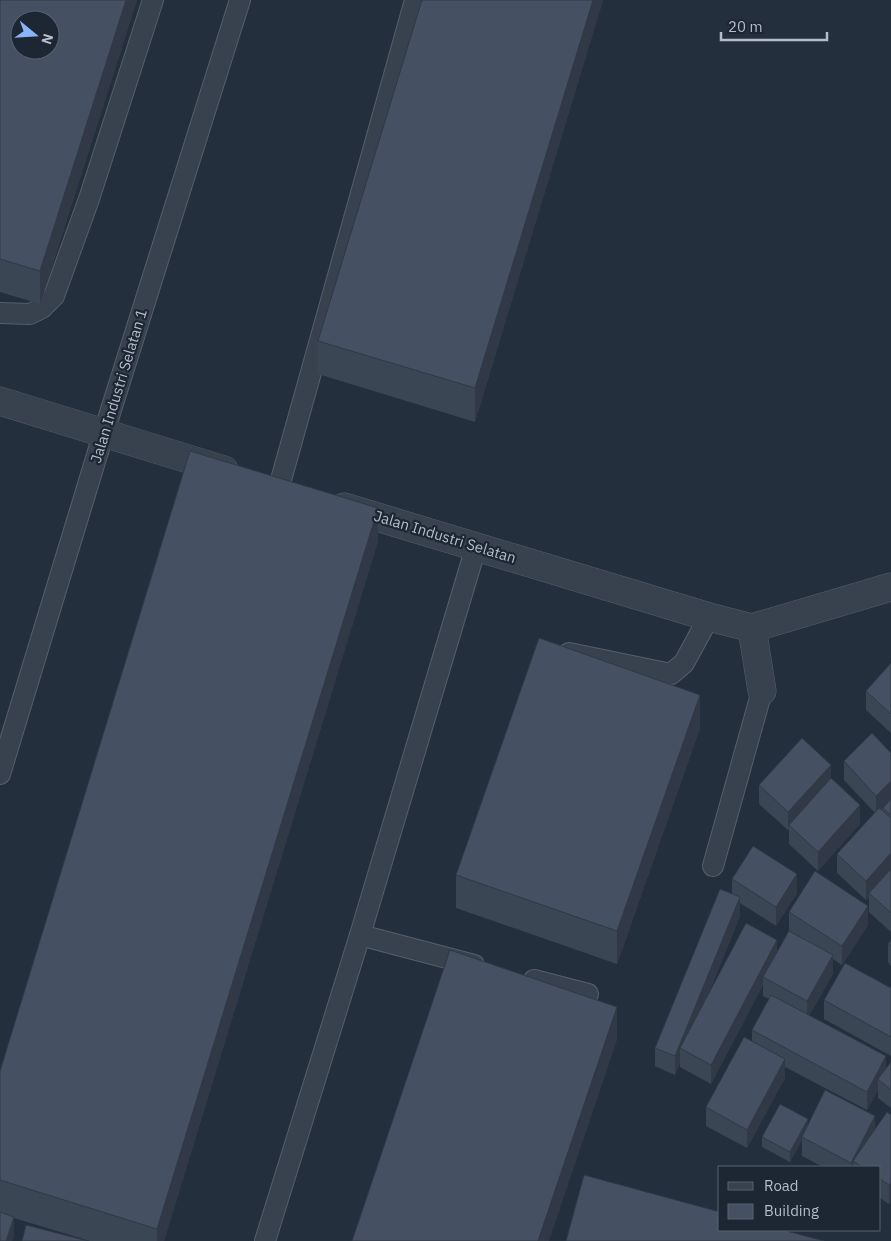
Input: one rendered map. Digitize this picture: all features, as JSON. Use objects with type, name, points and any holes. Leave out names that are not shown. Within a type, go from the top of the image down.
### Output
[{"type":"street","name":"Jalan Industri Selatan","points":[[0,400],[476,547],[709,617],[752,628]]},
{"type":"street","points":[[762,691],[752,628],[891,587]]},
{"type":"lane","points":[[0,313],[30,314],[42,308],[54,296],[89,199],[153,0]]},
{"type":"lane","name":"Jalan Industri Selatan 1","points":[[0,774],[104,432],[240,0]]},
{"type":"lane","points":[[279,487],[415,0]]},
{"type":"lane","points":[[265,1241],[360,935],[476,547]]},
{"type":"lane","points":[[552,649],[671,674],[684,663],[709,617]]},
{"type":"lane","points":[[713,866],[762,691]]},
{"type":"lane","points":[[360,935],[588,994]]},
{"type":"building","points":[[0,0],[126,0],[40,271],[0,259]]},
{"type":"building","points":[[422,0],[593,0],[475,388],[318,341]]},
{"type":"building","points":[[190,451],[378,508],[157,1229],[0,1180],[0,1071]]},
{"type":"building","points":[[539,638],[700,695],[617,931],[456,875]]},
{"type":"building","points":[[891,663],[891,714],[866,691]]},
{"type":"building","points":[[872,733],[891,753],[891,781],[876,796],[844,761]]},
{"type":"building","points":[[802,738],[831,765],[788,812],[759,785]]},
{"type":"building","points":[[831,778],[860,805],[818,852],[789,825]]},
{"type":"building","points":[[891,799],[891,815],[883,808]]},
{"type":"building","points":[[879,808],[891,818],[891,853],[866,881],[837,854]]},
{"type":"building","points":[[753,846],[797,874],[776,907],[732,879]]},
{"type":"building","points":[[891,869],[891,913],[869,893]]},
{"type":"building","points":[[815,871],[868,906],[842,946],[789,912]]},
{"type":"building","points":[[720,889],[740,897],[675,1056],[655,1048]]},
{"type":"building","points":[[746,923],[777,940],[711,1065],[680,1048]]},
{"type":"building","points":[[789,931],[833,955],[807,1001],[763,977]]},
{"type":"building","points":[[450,950],[617,1007],[538,1241],[352,1241]]},
{"type":"building","points":[[845,963],[891,988],[891,1037],[824,1000]]},
{"type":"building","points":[[771,995],[886,1056],[867,1092],[752,1030]]},
{"type":"building","points":[[744,1037],[785,1059],[747,1130],[706,1107]]},
{"type":"building","points":[[891,1062],[891,1090],[878,1079]]},
{"type":"building","points":[[825,1090],[875,1116],[851,1163],[802,1137]]},
{"type":"building","points":[[780,1104],[808,1119],[790,1152],[762,1137]]},
{"type":"building","points":[[887,1112],[891,1115],[891,1182],[889,1185],[881,1180],[881,1166],[860,1166],[853,1161]]},
{"type":"building","points":[[584,1175],[718,1211],[718,1231],[787,1231],[824,1241],[566,1241]]},
{"type":"building","points":[[0,1212],[14,1217],[6,1241],[0,1241]]},
{"type":"building","points":[[26,1225],[88,1241],[22,1241]]}]
